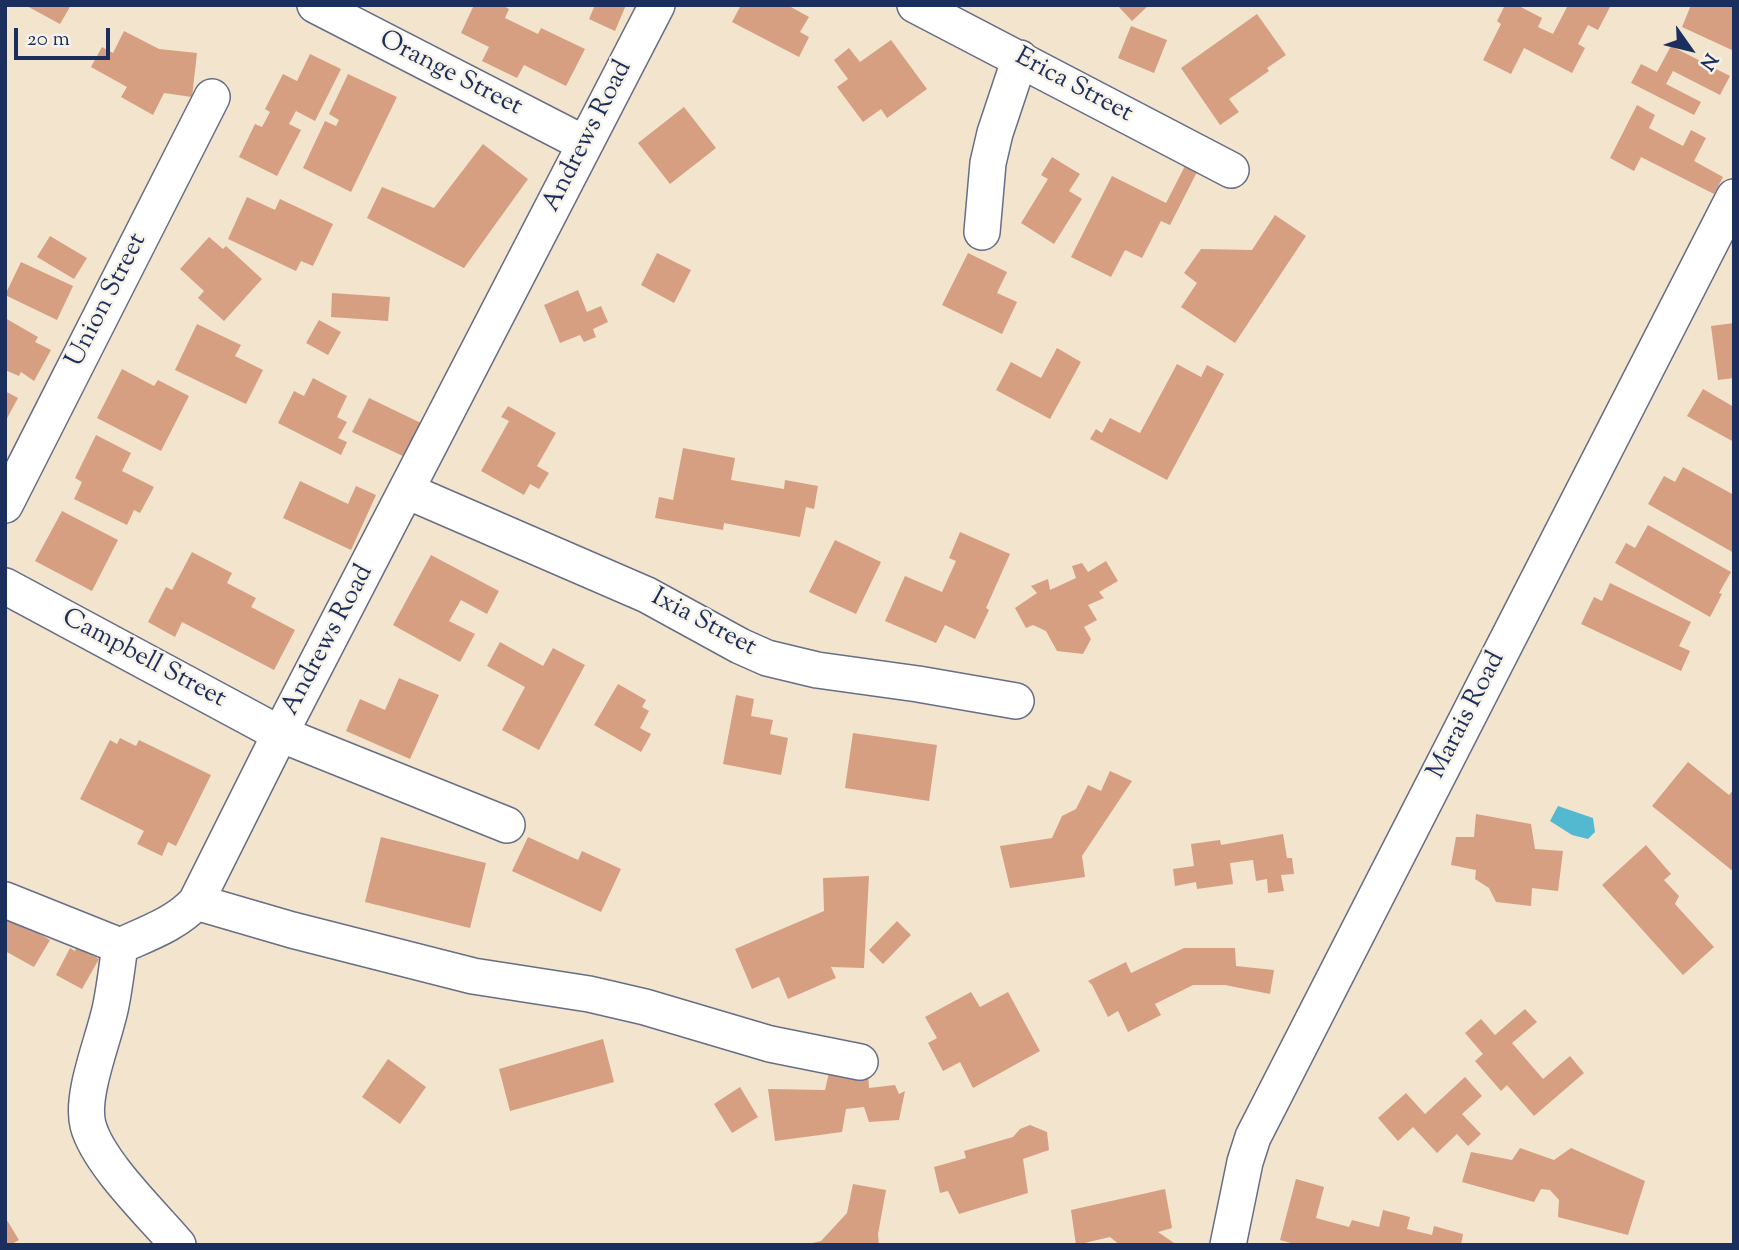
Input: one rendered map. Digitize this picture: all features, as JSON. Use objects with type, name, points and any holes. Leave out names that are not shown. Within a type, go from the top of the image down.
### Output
[{"type":"street","name":"Orange Street","points":[[315,5],[585,144]]},
{"type":"street","name":"Andrews Road","points":[[120,946],[171,922],[186,913],[196,902],[657,5]]},
{"type":"street","name":"Erica Street","points":[[915,5],[1231,170]]},
{"type":"street","points":[[982,232],[985,180],[990,153],[1020,58]]},
{"type":"street","name":"Union Street","points":[[5,505],[212,97]]},
{"type":"street","name":"Marais Road","points":[[1228,1245],[1245,1162],[1253,1137],[1734,197]]},
{"type":"street","name":"Ixia Street","points":[[407,491],[648,594],[740,646],[767,658],[817,670],[1016,701]]},
{"type":"street","name":"Campbell Street","points":[[5,586],[280,734],[507,825]]},
{"type":"street","points":[[5,900],[120,946],[111,1006],[88,1094],[88,1124],[93,1140],[116,1172],[178,1245]]},
{"type":"street","points":[[196,902],[292,930],[473,976],[611,999],[770,1044],[860,1062]]},
{"type":"water","points":[[1558,806],[1593,818],[1595,832],[1588,839],[1572,835],[1550,821]]},
{"type":"building","points":[[25,5],[71,5],[60,24]]},
{"type":"building","points":[[474,5],[502,5],[509,9],[505,18],[538,34],[541,28],[585,49],[566,86],[524,65],[517,78],[482,61],[489,47],[461,33]]},
{"type":"building","points":[[595,5],[626,5],[615,31],[589,19]]},
{"type":"building","points":[[741,5],[792,5],[791,7],[809,17],[800,32],[809,37],[799,57],[732,22]]},
{"type":"building","points":[[1117,5],[1149,5],[1132,21]]},
{"type":"building","points":[[1505,5],[1517,5],[1542,18],[1538,27],[1553,34],[1568,5],[1610,7],[1598,30],[1588,25],[1578,44],[1585,48],[1572,73],[1524,48],[1511,74],[1483,60],[1501,24],[1497,21]]},
{"type":"building","points":[[1691,5],[1734,5],[1734,51],[1682,27]]},
{"type":"building","points":[[1257,14],[1286,55],[1267,68],[1269,71],[1229,99],[1239,112],[1220,125],[1181,68]]},
{"type":"building","points":[[1131,26],[1167,40],[1154,73],[1118,58]]},
{"type":"building","points":[[124,31],[159,49],[197,53],[192,97],[164,93],[153,115],[121,97],[127,87],[91,67],[102,47],[113,53]]},
{"type":"building","points":[[891,40],[927,89],[887,118],[881,109],[863,122],[837,87],[848,79],[834,60],[849,48],[860,62]]},
{"type":"building","points":[[1671,46],[1730,76],[1720,95],[1673,71],[1666,84],[1701,102],[1694,115],[1631,83],[1641,64],[1657,72]]},
{"type":"building","points":[[310,54],[341,69],[315,121],[296,111],[289,124],[301,130],[277,176],[239,157],[255,124],[262,127],[270,112],[265,109],[283,74],[297,81]]},
{"type":"building","points":[[348,74],[397,97],[351,192],[303,168],[325,121],[336,126],[339,120],[329,114]]},
{"type":"building","points":[[1637,105],[1655,115],[1649,128],[1683,146],[1691,130],[1706,138],[1694,161],[1723,177],[1714,194],[1641,157],[1634,171],[1610,158]]},
{"type":"building","points":[[684,107],[716,148],[670,184],[638,143]]},
{"type":"building","points":[[483,144],[528,179],[464,268],[367,218],[382,187],[434,208]]},
{"type":"building","points":[[1052,157],[1080,174],[1069,191],[1082,199],[1054,244],[1021,223],[1048,179],[1041,175]]},
{"type":"building","points":[[1185,166],[1197,172],[1170,225],[1161,221],[1142,258],[1125,250],[1111,277],[1071,257],[1112,176],[1166,203]]},
{"type":"building","points":[[247,197],[275,210],[280,199],[333,224],[313,266],[301,261],[296,271],[228,239]]},
{"type":"building","points":[[1275,215],[1306,236],[1235,343],[1181,307],[1197,283],[1184,273],[1201,249],[1252,250]]},
{"type":"building","points":[[50,236],[87,258],[74,279],[37,257]]},
{"type":"building","points":[[209,237],[223,249],[226,246],[262,279],[224,321],[198,298],[204,291],[180,269]]},
{"type":"building","points":[[657,253],[691,270],[674,303],[641,285]]},
{"type":"building","points":[[968,253],[1007,272],[997,293],[1017,302],[1002,334],[942,305]]},
{"type":"building","points":[[21,262],[73,286],[57,320],[5,295]]},
{"type":"building","points":[[578,290],[587,312],[601,306],[608,322],[593,329],[596,337],[584,342],[580,335],[560,343],[544,305]]},
{"type":"building","points":[[332,293],[390,297],[388,321],[331,317]]},
{"type":"building","points":[[5,318],[38,337],[35,342],[51,350],[34,381],[21,372],[19,376],[5,370]]},
{"type":"building","points":[[319,320],[341,332],[328,355],[306,343]]},
{"type":"building","points":[[1734,323],[1734,378],[1718,380],[1711,326]]},
{"type":"building","points":[[197,324],[241,345],[235,356],[263,370],[246,404],[175,370]]},
{"type":"building","points":[[1057,348],[1081,362],[1050,419],[996,390],[1011,362],[1041,378]]},
{"type":"building","points":[[1177,364],[1201,377],[1207,365],[1224,374],[1167,480],[1090,439],[1096,429],[1102,433],[1110,418],[1140,433]]},
{"type":"building","points":[[122,369],[154,386],[158,380],[189,396],[161,451],[97,418]]},
{"type":"building","points":[[313,378],[347,396],[337,417],[347,422],[338,438],[347,442],[341,455],[278,423],[294,391],[304,396]]},
{"type":"building","points":[[1703,389],[1734,407],[1734,442],[1687,416]]},
{"type":"building","points":[[5,391],[18,398],[5,422]]},
{"type":"building","points":[[369,398],[423,424],[407,458],[352,432]]},
{"type":"building","points":[[508,406],[556,433],[537,466],[549,473],[539,489],[530,484],[524,495],[481,471],[509,421],[501,417]]},
{"type":"building","points":[[96,435],[131,453],[122,471],[154,487],[140,513],[134,510],[127,525],[74,499],[82,482],[75,478]]},
{"type":"building","points":[[683,448],[735,458],[731,480],[784,489],[785,480],[818,486],[814,509],[806,507],[800,537],[724,523],[723,530],[655,518],[659,497],[673,500]]},
{"type":"building","points":[[1683,467],[1734,495],[1734,553],[1648,504],[1664,476],[1675,482]]},
{"type":"building","points":[[300,481],[348,504],[356,486],[376,495],[351,550],[283,518]]},
{"type":"building","points":[[62,511],[118,540],[92,591],[35,561]]},
{"type":"building","points":[[1648,525],[1731,572],[1710,617],[1615,563],[1626,543],[1635,548]]},
{"type":"building","points":[[960,532],[1010,554],[975,639],[945,625],[936,643],[885,621],[905,576],[942,592],[956,561],[949,558]]},
{"type":"building","points":[[835,540],[881,562],[856,614],[809,592]]},
{"type":"building","points":[[192,552],[232,573],[227,583],[256,598],[251,607],[295,630],[274,670],[182,622],[175,637],[148,622],[166,587],[172,590]]},
{"type":"building","points":[[431,555],[499,591],[487,614],[461,600],[449,621],[475,634],[460,662],[393,625]]},
{"type":"building","points":[[1106,561],[1118,581],[1099,592],[1104,598],[1088,605],[1097,620],[1084,627],[1091,639],[1083,654],[1057,651],[1046,631],[1033,625],[1026,628],[1015,608],[1037,593],[1031,586],[1048,579],[1050,590],[1076,578],[1072,566],[1082,563],[1088,572]]},
{"type":"building","points":[[1610,583],[1691,622],[1679,646],[1690,651],[1681,671],[1581,624],[1594,597],[1602,601]]},
{"type":"building","points":[[500,642],[543,666],[553,648],[585,665],[539,750],[502,730],[525,687],[487,666]]},
{"type":"building","points":[[399,678],[439,695],[410,759],[346,731],[360,699],[385,710]]},
{"type":"building","points":[[618,684],[646,700],[642,707],[649,711],[640,728],[651,734],[641,752],[594,725]]},
{"type":"building","points":[[736,695],[754,699],[751,716],[773,720],[770,734],[788,738],[781,775],[723,764]]},
{"type":"building","points":[[853,733],[937,745],[929,801],[845,788]]},
{"type":"building","points":[[120,738],[136,746],[139,740],[211,775],[176,846],[168,842],[162,856],[137,844],[144,831],[80,799],[110,740],[117,744]]},
{"type":"building","points":[[1688,762],[1729,795],[1734,789],[1734,872],[1652,806]]},
{"type":"building","points":[[1110,771],[1132,781],[1082,856],[1085,877],[1010,888],[1000,846],[1052,838],[1062,816],[1076,809],[1088,785],[1101,791]]},
{"type":"building","points":[[1476,814],[1531,824],[1535,849],[1563,851],[1558,891],[1532,888],[1531,906],[1496,902],[1489,888],[1475,879],[1476,870],[1451,865],[1456,837],[1474,837]]},
{"type":"building","points":[[1283,834],[1287,858],[1292,858],[1294,874],[1281,875],[1284,891],[1268,893],[1267,879],[1256,881],[1253,860],[1230,863],[1233,884],[1197,889],[1196,882],[1175,886],[1173,869],[1194,866],[1191,844],[1220,840],[1221,845]]},
{"type":"building","points":[[381,837],[486,863],[470,928],[365,902]]},
{"type":"building","points":[[528,837],[578,860],[582,851],[621,869],[601,912],[512,871]]},
{"type":"building","points":[[1646,845],[1671,874],[1664,880],[1679,896],[1675,904],[1714,947],[1683,975],[1602,885]]},
{"type":"building","points":[[869,876],[864,968],[831,967],[836,978],[788,999],[779,977],[752,989],[735,949],[824,911],[823,878]]},
{"type":"building","points":[[5,914],[50,940],[34,967],[5,951]]},
{"type":"building","points":[[897,921],[911,935],[883,964],[869,950]]},
{"type":"building","points":[[77,947],[99,959],[82,989],[56,975],[70,948],[75,951]]},
{"type":"building","points":[[1184,948],[1235,948],[1236,966],[1274,970],[1270,994],[1225,985],[1193,985],[1155,1004],[1161,1015],[1128,1032],[1118,1011],[1108,1017],[1088,981],[1126,962],[1131,973]]},
{"type":"building","points":[[971,992],[980,1007],[1008,992],[1040,1051],[973,1088],[960,1062],[943,1071],[928,1043],[937,1038],[925,1017]]},
{"type":"building","points":[[1525,1009],[1537,1022],[1512,1043],[1543,1079],[1570,1056],[1584,1073],[1534,1116],[1507,1085],[1501,1091],[1475,1061],[1483,1054],[1465,1033],[1481,1019],[1495,1035]]},
{"type":"building","points":[[603,1039],[614,1082],[510,1111],[499,1069]]},
{"type":"building","points":[[388,1059],[426,1087],[400,1124],[362,1097]]},
{"type":"building","points":[[830,1068],[868,1073],[869,1088],[895,1085],[899,1094],[905,1091],[899,1120],[869,1122],[864,1107],[846,1109],[842,1132],[775,1141],[768,1089],[825,1090]]},
{"type":"building","points":[[1465,1077],[1482,1096],[1462,1114],[1481,1134],[1468,1146],[1457,1134],[1437,1153],[1413,1127],[1398,1141],[1378,1118],[1406,1093],[1425,1114]]},
{"type":"building","points":[[740,1087],[758,1117],[732,1133],[714,1104]]},
{"type":"building","points":[[1030,1125],[1047,1132],[1049,1150],[1023,1159],[1028,1193],[959,1214],[948,1191],[940,1193],[934,1167],[966,1158],[964,1151],[1013,1137],[1020,1129]]},
{"type":"building","points":[[1520,1148],[1554,1160],[1571,1148],[1645,1181],[1628,1235],[1558,1217],[1559,1200],[1550,1190],[1541,1189],[1534,1202],[1462,1182],[1471,1152],[1512,1160]]},
{"type":"building","points":[[1296,1179],[1324,1187],[1316,1218],[1349,1227],[1352,1220],[1379,1227],[1383,1210],[1410,1217],[1407,1229],[1432,1235],[1434,1226],[1463,1234],[1461,1245],[1298,1245],[1280,1240]]},
{"type":"building","points":[[853,1184],[886,1190],[878,1234],[879,1245],[803,1245],[821,1241],[847,1213]]},
{"type":"building","points":[[1165,1189],[1172,1228],[1158,1232],[1177,1245],[1120,1245],[1110,1237],[1076,1245],[1071,1210]]},
{"type":"building","points":[[5,1217],[19,1240],[10,1245],[5,1245]]}]
